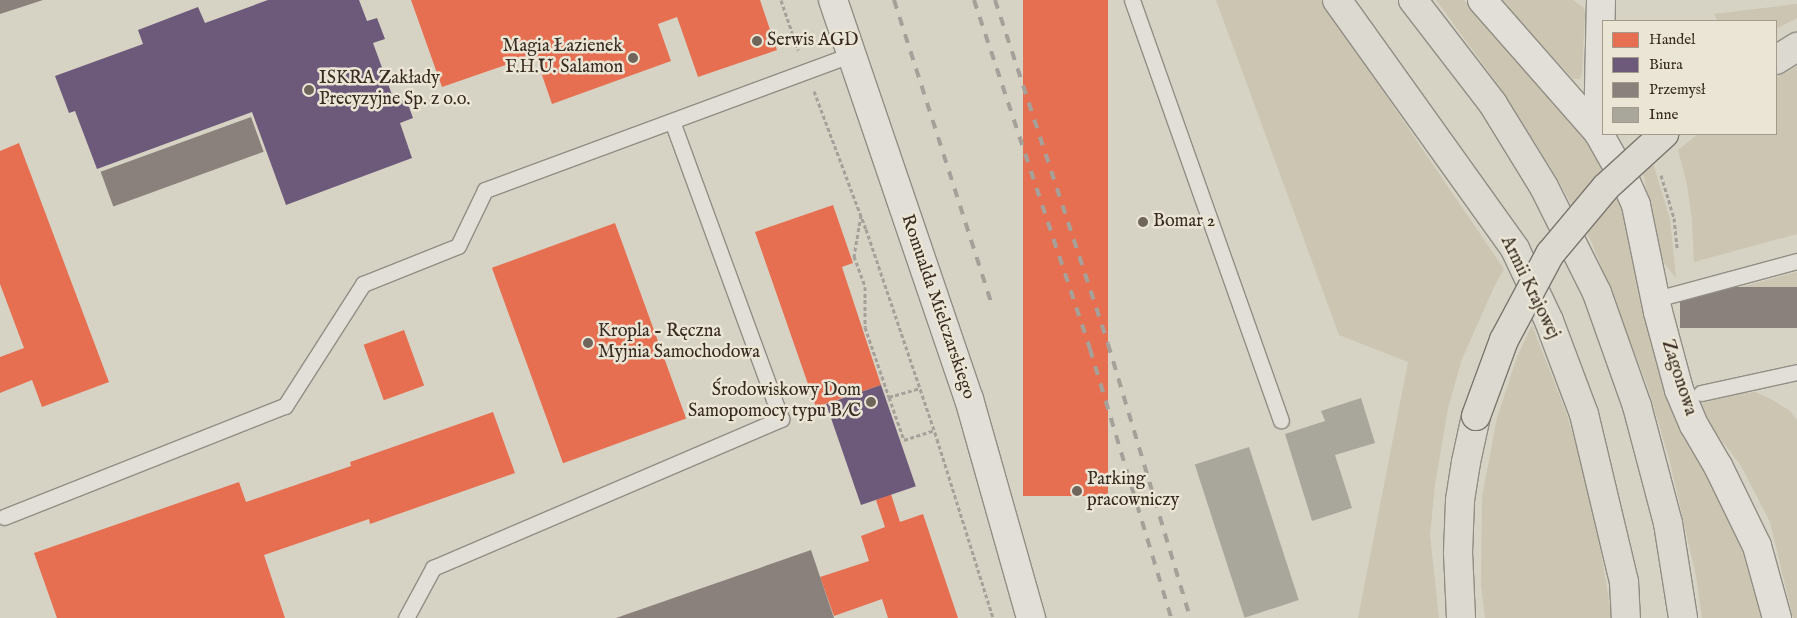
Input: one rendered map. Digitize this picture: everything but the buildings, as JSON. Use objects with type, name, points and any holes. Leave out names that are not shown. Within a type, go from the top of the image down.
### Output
[{"type":"main road","name":"Armii Krajowej","points":[[1337,0],[1514,249],[1549,321],[1584,414],[1624,582],[1626,618]]},
{"type":"main road","points":[[1413,0],[1493,104],[1544,187],[1597,293],[1637,406],[1666,514],[1683,618]]},
{"type":"main road","points":[[1777,59],[1797,48]]},
{"type":"main road","points":[[1461,618],[1458,553],[1460,500],[1476,416],[1504,340],[1550,254],[1606,187],[1663,135]]},
{"type":"street","name":"Romualda Mielczarskiego","points":[[833,0],[969,399],[1031,618]]},
{"type":"street","name":"Zagonowa","points":[[1482,0],[1598,132],[1636,204],[1656,300],[1679,390],[1694,425],[1718,466],[1756,546],[1777,618]]},
{"type":"street","name":"Zagonowa","points":[[1598,132],[1601,0]]},
{"type":"lane","points":[[1132,0],[1280,420]]},
{"type":"lane","points":[[4,517],[285,406],[363,284],[458,246],[485,190],[852,54]]},
{"type":"lane","points":[[406,618],[433,568],[781,419],[672,121]]},
{"type":"lane","points":[[1656,300],[1797,260]]},
{"type":"lane","points":[[1701,392],[1797,372]]},
{"type":"path","points":[[781,0],[806,72],[861,215],[934,430],[993,618]]},
{"type":"path","points":[[861,215],[854,256],[865,287],[865,327],[904,440],[934,430]]},
{"type":"path","points":[[889,397],[920,388]]},
{"type":"shaded area","points":[[1216,0],[1321,0],[1504,269],[1462,359],[1448,408],[1435,485],[1430,535],[1439,618],[1358,618],[1408,362],[1339,335]]},
{"type":"shaded area","points":[[1436,0],[1464,0],[1491,27],[1596,150],[1622,195],[1634,264],[1658,369],[1668,403],[1737,535],[1763,618],[1702,618],[1696,576],[1669,458],[1647,385],[1592,243],[1556,176],[1496,82]]},
{"type":"shaded area","points":[[1500,0],[1573,0],[1583,7],[1585,13],[1580,79],[1573,79]]},
{"type":"shaded area","points":[[1797,4],[1797,18],[1777,28],[1777,20],[1717,20],[1714,14]]},
{"type":"shaded area","points":[[1797,66],[1797,234],[1694,262],[1692,220],[1687,185],[1678,150],[1697,135],[1777,135],[1777,77]]},
{"type":"shaded area","points":[[1653,163],[1670,219],[1676,278],[1664,263],[1656,239],[1643,173]]},
{"type":"shaded area","points":[[1797,272],[1797,287],[1683,315],[1681,303]]},
{"type":"shaded area","points":[[1532,325],[1566,412],[1581,460],[1598,535],[1612,618],[1485,618],[1481,585],[1482,497],[1497,418],[1517,357]]},
{"type":"shaded area","points":[[1755,392],[1789,410],[1797,420],[1797,618],[1793,618],[1770,522],[1740,464],[1714,431],[1700,404],[1731,395]]},
{"type":"railway","points":[[894,0],[992,306]]},
{"type":"railway","points":[[974,0],[1090,349],[1171,618]]},
{"type":"railway","points":[[995,0],[1108,344],[1190,618]]},
{"type":"place","name":"Serwis AGD","points":[[757,41]]},
{"type":"place","name":"Magia Łazienek F.H.U. Salamon","points":[[633,58]]},
{"type":"place","name":"ISKRA Zakłady Precyzyjne Sp. z o.o.","points":[[309,90]]},
{"type":"place","name":"Bomar 2","points":[[1143,222]]},
{"type":"place","name":"Kropla - Ręczna Myjnia Samochodowa","points":[[588,343]]},
{"type":"place","name":"Środowiskowy Dom Samopomocy typu B/C","points":[[871,402]]},
{"type":"place","name":"Parking pracowniczy","points":[[1077,491]]}]
